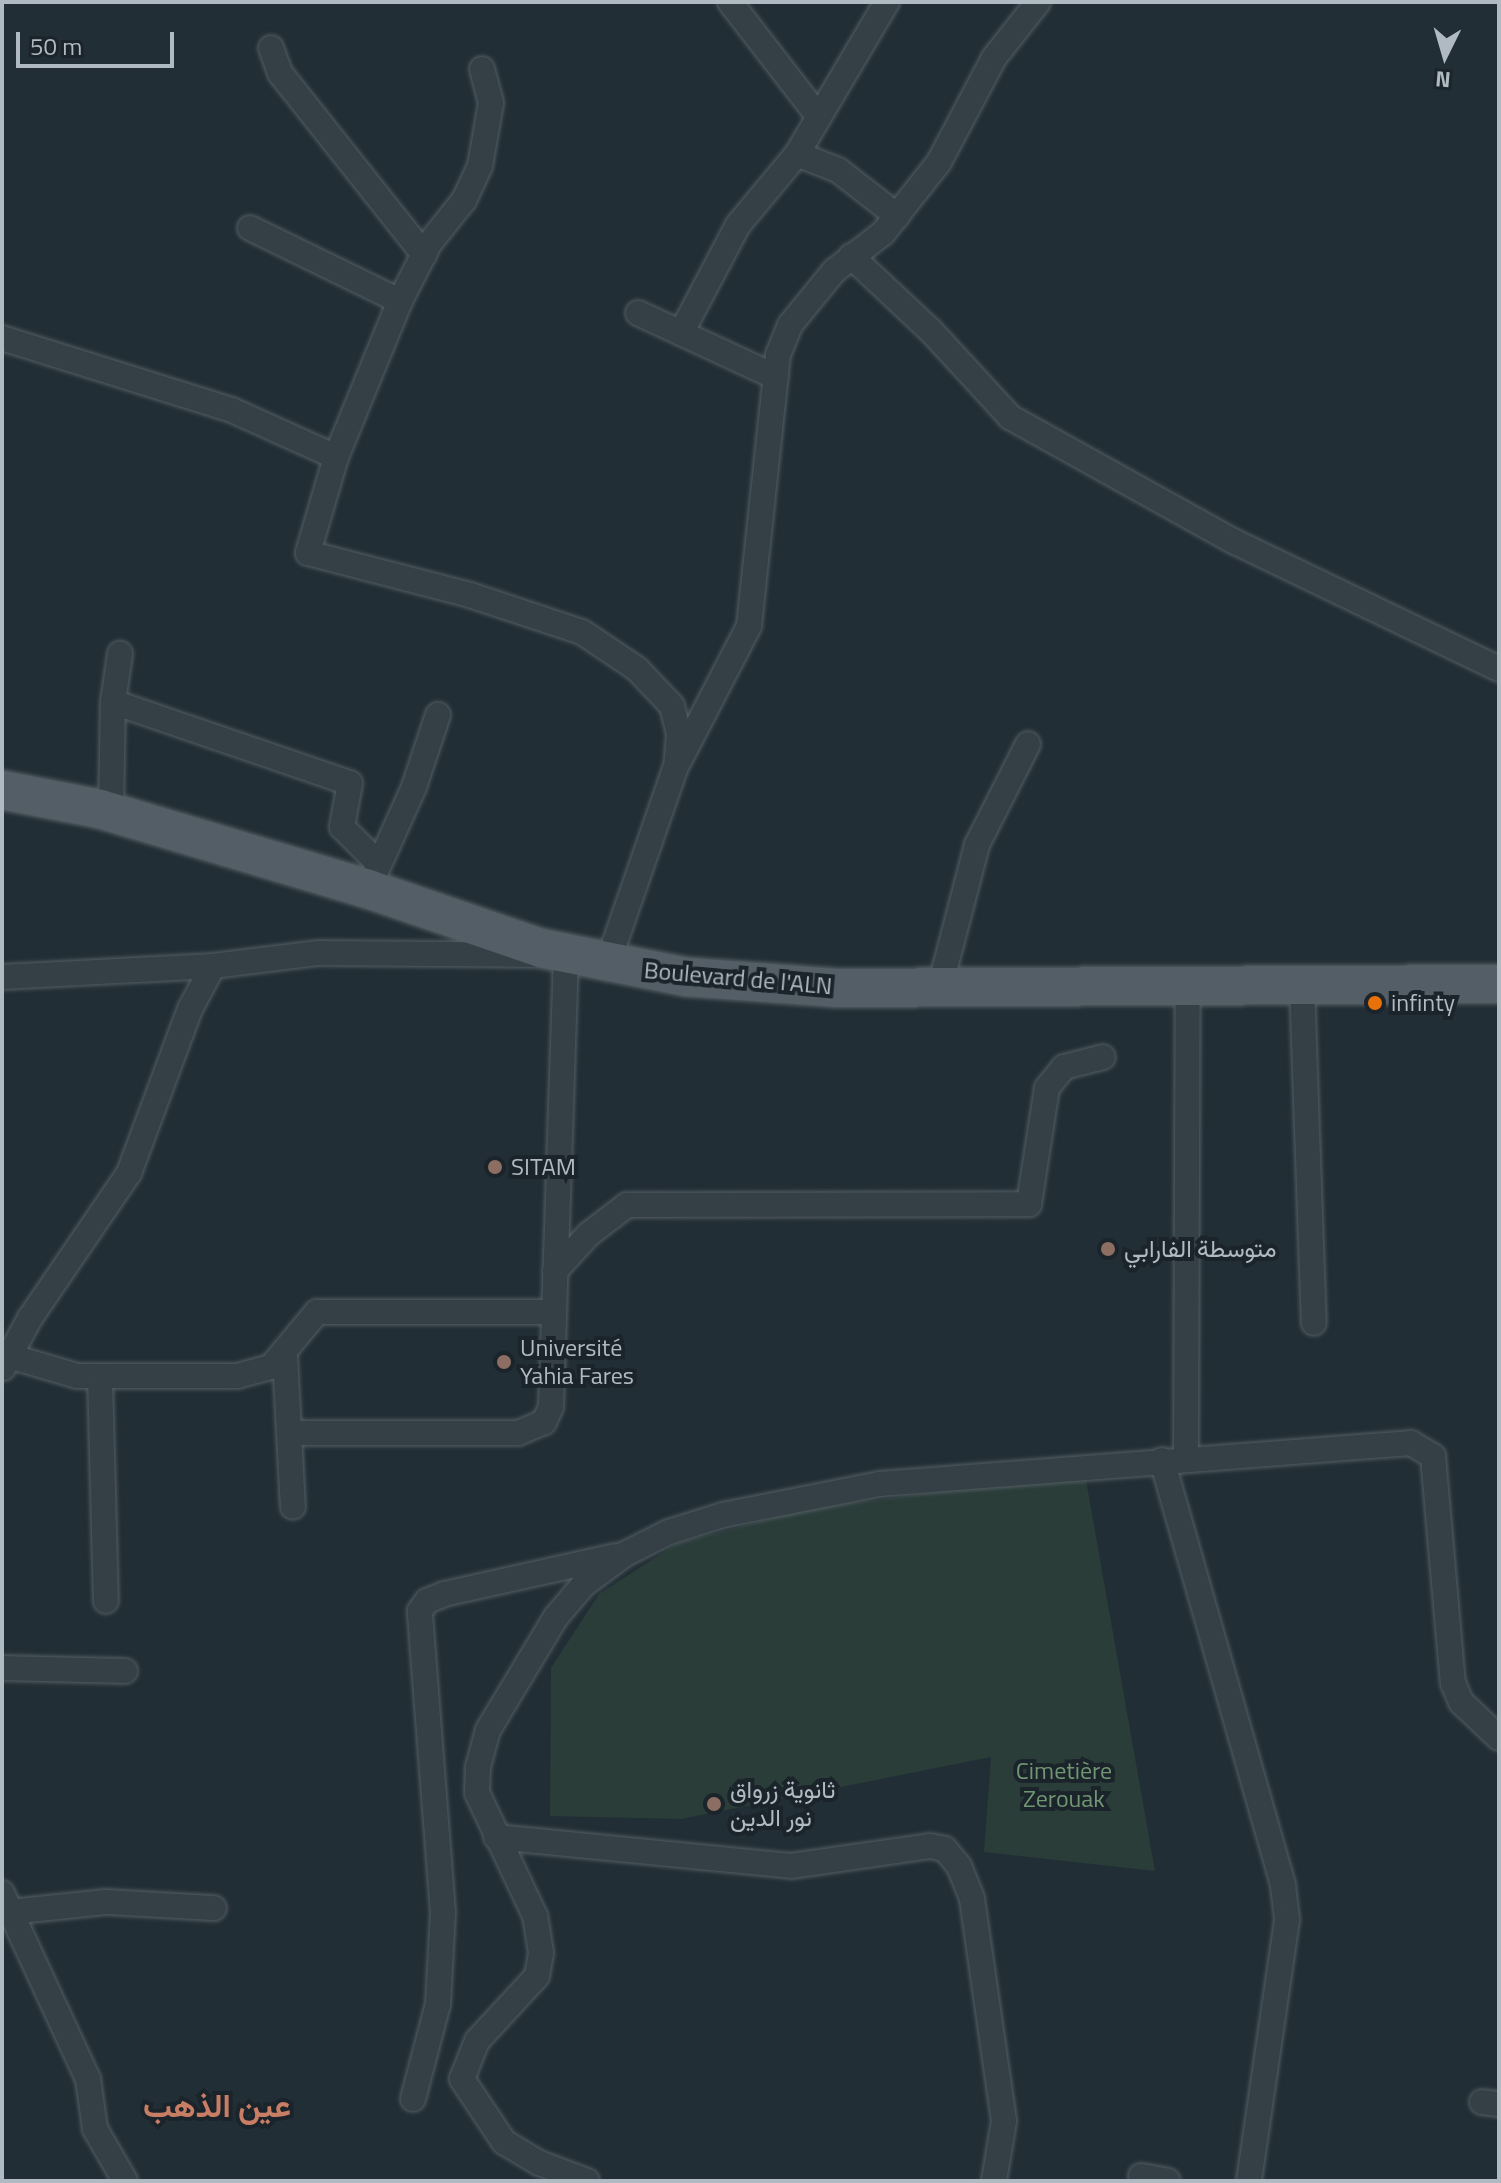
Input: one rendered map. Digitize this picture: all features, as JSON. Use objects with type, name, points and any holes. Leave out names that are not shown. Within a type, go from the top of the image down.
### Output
[{"type":"main road","name":"Boulevard de l'ALN","points":[[2,790],[111,812],[374,876],[566,955],[607,965],[687,977],[821,987],[1499,984]]},
{"type":"street","points":[[730,2],[819,117]]},
{"type":"street","points":[[681,333],[738,225],[797,154],[887,2]]},
{"type":"street","points":[[607,965],[676,766],[717,696],[749,626],[776,377],[790,325],[851,256],[897,216],[939,162],[994,58],[1038,2]]},
{"type":"street","points":[[271,48],[280,73],[424,255]]},
{"type":"street","points":[[482,69],[491,103],[480,166],[464,200],[424,255],[400,301],[336,457],[308,553],[470,595],[582,632],[637,669],[672,706],[679,734],[676,766]]},
{"type":"street","points":[[797,154],[838,170],[897,216]]},
{"type":"street","points":[[250,228],[400,301]]},
{"type":"street","points":[[851,256],[931,331],[1010,417],[1233,541],[1499,669]]},
{"type":"street","points":[[638,313],[776,377]]},
{"type":"street","points":[[2,338],[232,410],[336,457]]},
{"type":"street","points":[[111,812],[113,702],[120,654]]},
{"type":"street","points":[[113,702],[350,783],[342,827],[374,876]]},
{"type":"street","points":[[374,876],[414,787],[438,715]]},
{"type":"street","points":[[940,987],[977,845],[1028,744]]},
{"type":"street","points":[[2,977],[213,966],[319,953],[566,955],[551,1407],[535,1430],[289,1433]]},
{"type":"street","points":[[213,966],[190,1009],[129,1173],[6,1363],[100,1376],[237,1376],[258,1374],[285,1356],[317,1312],[553,1312]]},
{"type":"street","points":[[1186,1458],[1188,985]]},
{"type":"street","points":[[1302,985],[1314,1323]]},
{"type":"street","points":[[555,1271],[589,1234],[627,1205],[1029,1204],[1047,1088],[1064,1067],[1103,1057]]},
{"type":"street","points":[[285,1356],[293,1507]]},
{"type":"street","points":[[100,1376],[106,1601]]},
{"type":"street","points":[[587,2181],[539,2163],[504,2142],[462,2079],[477,2041],[537,1976],[541,1953],[535,1916],[477,1793],[488,1730],[556,1617],[583,1585],[625,1554],[669,1532],[819,1493],[1162,1460],[1411,1443],[1426,1447],[1433,1456],[1453,1683],[1461,1702],[1499,1738]]},
{"type":"street","points":[[1162,1460],[1283,1886],[1287,1920],[1249,2181]]},
{"type":"street","points":[[413,2099],[438,2004],[443,1913],[420,1611],[427,1601],[444,1594],[625,1554]]},
{"type":"street","points":[[2,1668],[125,1671]]},
{"type":"street","points":[[496,1837],[791,1866],[930,1846],[945,1849],[959,1866],[974,1913],[1004,2121],[994,2181]]},
{"type":"street","points":[[125,2181],[95,2129],[88,2079],[6,1903],[105,1902],[214,1908]]},
{"type":"street","points":[[1141,2176],[1168,2181]]},
{"type":"green space","name":"Cimetière Zerouak","points":[[1086,1480],[1155,1871],[984,1852],[991,1757],[681,1819],[550,1816],[551,1668],[599,1594],[678,1543],[811,1508],[1011,1483]]},
{"type":"place","name":"infinty","points":[[1375,1003]]},
{"type":"place","name":"SITAM","points":[[495,1167]]},
{"type":"place","name":"متوسطة الفارابي","points":[[1108,1249]]},
{"type":"place","name":"Université Yahia Fares","points":[[504,1362]]},
{"type":"place","name":"ثانوية زرواق نور الدين","points":[[714,1804]]},
{"type":"district","name":"عين الذهب","points":[[217,2105]]}]
